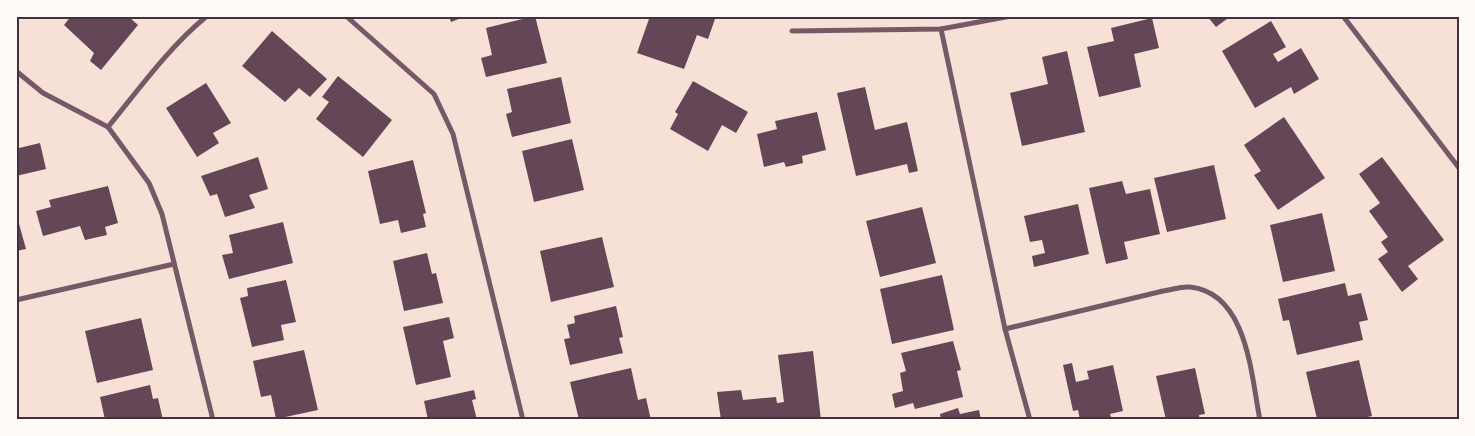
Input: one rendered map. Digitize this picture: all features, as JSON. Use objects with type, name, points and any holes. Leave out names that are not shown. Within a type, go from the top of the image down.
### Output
[{"type":"street","points":[[108,127],[165,59],[195,26],[207,16]]},
{"type":"street","points":[[346,16],[434,94],[452,134],[523,420]]},
{"type":"street","points":[[792,31],[941,29],[1012,16]]},
{"type":"street","points":[[1343,16],[1459,168]]},
{"type":"street","points":[[941,29],[1006,329],[1030,420]]},
{"type":"street","points":[[16,71],[43,93],[108,127],[149,183],[162,214],[213,420]]},
{"type":"street","points":[[16,300],[174,264]]},
{"type":"street","points":[[1006,329],[1163,291],[1188,287],[1200,289],[1220,299],[1233,314],[1241,330],[1260,420]]},
{"type":"building","points":[[71,16],[128,16],[138,25],[101,70],[90,61],[94,53],[64,25]]},
{"type":"building","points":[[449,16],[466,16],[451,22]]},
{"type":"building","points":[[535,16],[547,63],[486,77],[481,58],[492,55],[486,28]]},
{"type":"building","points":[[650,16],[716,16],[708,39],[697,35],[684,69],[637,53]]},
{"type":"building","points":[[1207,16],[1231,16],[1216,27]]},
{"type":"building","points":[[1152,18],[1159,48],[1134,54],[1141,87],[1099,97],[1087,47],[1114,41],[1111,28]]},
{"type":"building","points":[[1271,21],[1286,47],[1273,54],[1278,62],[1301,48],[1319,79],[1294,94],[1291,87],[1255,108],[1222,51]]},
{"type":"building","points":[[272,31],[327,79],[310,97],[299,88],[285,102],[242,66]]},
{"type":"building","points":[[1067,51],[1085,132],[1022,146],[1010,93],[1048,84],[1042,57]]},
{"type":"building","points":[[338,76],[392,120],[363,157],[316,119],[329,102],[322,97]]},
{"type":"building","points":[[561,77],[571,123],[512,137],[506,114],[512,112],[507,89]]},
{"type":"building","points":[[693,81],[748,112],[736,133],[722,125],[708,151],[670,129],[678,114],[675,112]]},
{"type":"building","points":[[206,83],[231,123],[213,133],[219,143],[197,157],[166,108]]},
{"type":"building","points":[[865,87],[875,130],[907,122],[918,171],[909,173],[907,164],[856,176],[837,93]]},
{"type":"building","points":[[817,112],[826,150],[802,156],[803,163],[786,167],[784,162],[764,167],[757,134],[777,129],[775,121]]},
{"type":"building","points":[[1284,117],[1325,178],[1278,210],[1254,175],[1261,171],[1244,145]]},
{"type":"building","points":[[16,139],[19,148],[40,143],[46,169],[16,176]]},
{"type":"building","points":[[572,139],[584,190],[534,202],[522,151]]},
{"type":"building","points":[[258,157],[268,189],[249,195],[255,208],[225,217],[217,194],[210,196],[201,176]]},
{"type":"building","points":[[1382,157],[1444,240],[1408,266],[1418,279],[1402,292],[1378,259],[1388,252],[1381,242],[1388,237],[1369,211],[1380,203],[1359,174]]},
{"type":"building","points":[[413,160],[426,213],[423,214],[426,227],[401,233],[398,220],[380,224],[368,171]]},
{"type":"building","points":[[1214,165],[1226,219],[1167,232],[1154,178]]},
{"type":"building","points":[[1122,181],[1126,194],[1150,189],[1160,234],[1124,242],[1128,259],[1106,264],[1089,188]]},
{"type":"building","points":[[108,186],[118,223],[105,227],[107,235],[85,240],[80,226],[43,236],[36,211],[51,207],[49,200]]},
{"type":"building","points":[[1078,204],[1089,254],[1034,267],[1032,256],[1045,253],[1042,240],[1030,242],[1024,216]]},
{"type":"building","points":[[922,207],[936,263],[880,277],[866,221]]},
{"type":"building","points":[[16,213],[26,249],[16,251]]},
{"type":"building","points":[[1322,213],[1335,271],[1283,282],[1270,225]]},
{"type":"building","points":[[283,222],[293,263],[229,279],[222,255],[233,253],[229,235]]},
{"type":"building","points":[[602,237],[614,287],[551,302],[540,251]]},
{"type":"building","points":[[427,253],[432,274],[436,273],[443,303],[404,311],[393,261]]},
{"type":"building","points":[[942,275],[954,330],[892,344],[880,289]]},
{"type":"building","points":[[286,280],[296,322],[281,325],[284,340],[252,347],[240,298],[248,296],[247,288]]},
{"type":"building","points":[[1345,283],[1348,296],[1361,293],[1368,320],[1359,322],[1363,340],[1297,355],[1289,320],[1283,321],[1278,299]]},
{"type":"building","points":[[616,306],[623,337],[619,338],[623,353],[570,365],[564,339],[570,338],[567,325],[575,323],[574,316]]},
{"type":"building","points":[[449,317],[454,338],[443,341],[451,377],[416,385],[403,327]]},
{"type":"building","points":[[141,318],[153,370],[97,383],[85,331]]},
{"type":"building","points":[[953,341],[961,370],[957,371],[963,397],[915,409],[913,403],[895,408],[892,394],[903,391],[900,373],[906,371],[901,353]]},
{"type":"building","points":[[304,350],[318,410],[276,419],[271,395],[261,397],[253,361]]},
{"type":"building","points":[[813,351],[821,420],[721,420],[717,392],[741,390],[743,400],[776,397],[777,403],[784,402],[778,355]]},
{"type":"building","points":[[1359,360],[1372,416],[1354,420],[1326,420],[1325,417],[1317,419],[1306,372]]},
{"type":"building","points":[[1072,363],[1076,382],[1089,379],[1087,371],[1113,365],[1123,411],[1110,414],[1112,420],[1080,420],[1078,410],[1073,411],[1063,365]]},
{"type":"building","points":[[631,368],[638,400],[646,398],[651,420],[579,420],[570,382]]},
{"type":"building","points":[[1195,368],[1205,414],[1199,415],[1200,420],[1166,420],[1156,376]]},
{"type":"building","points":[[150,385],[153,399],[158,398],[163,420],[105,420],[100,397]]},
{"type":"building","points":[[474,390],[476,399],[472,400],[477,420],[428,420],[424,401]]},
{"type":"building","points":[[958,408],[960,414],[979,410],[981,420],[941,420],[940,414]]}]
